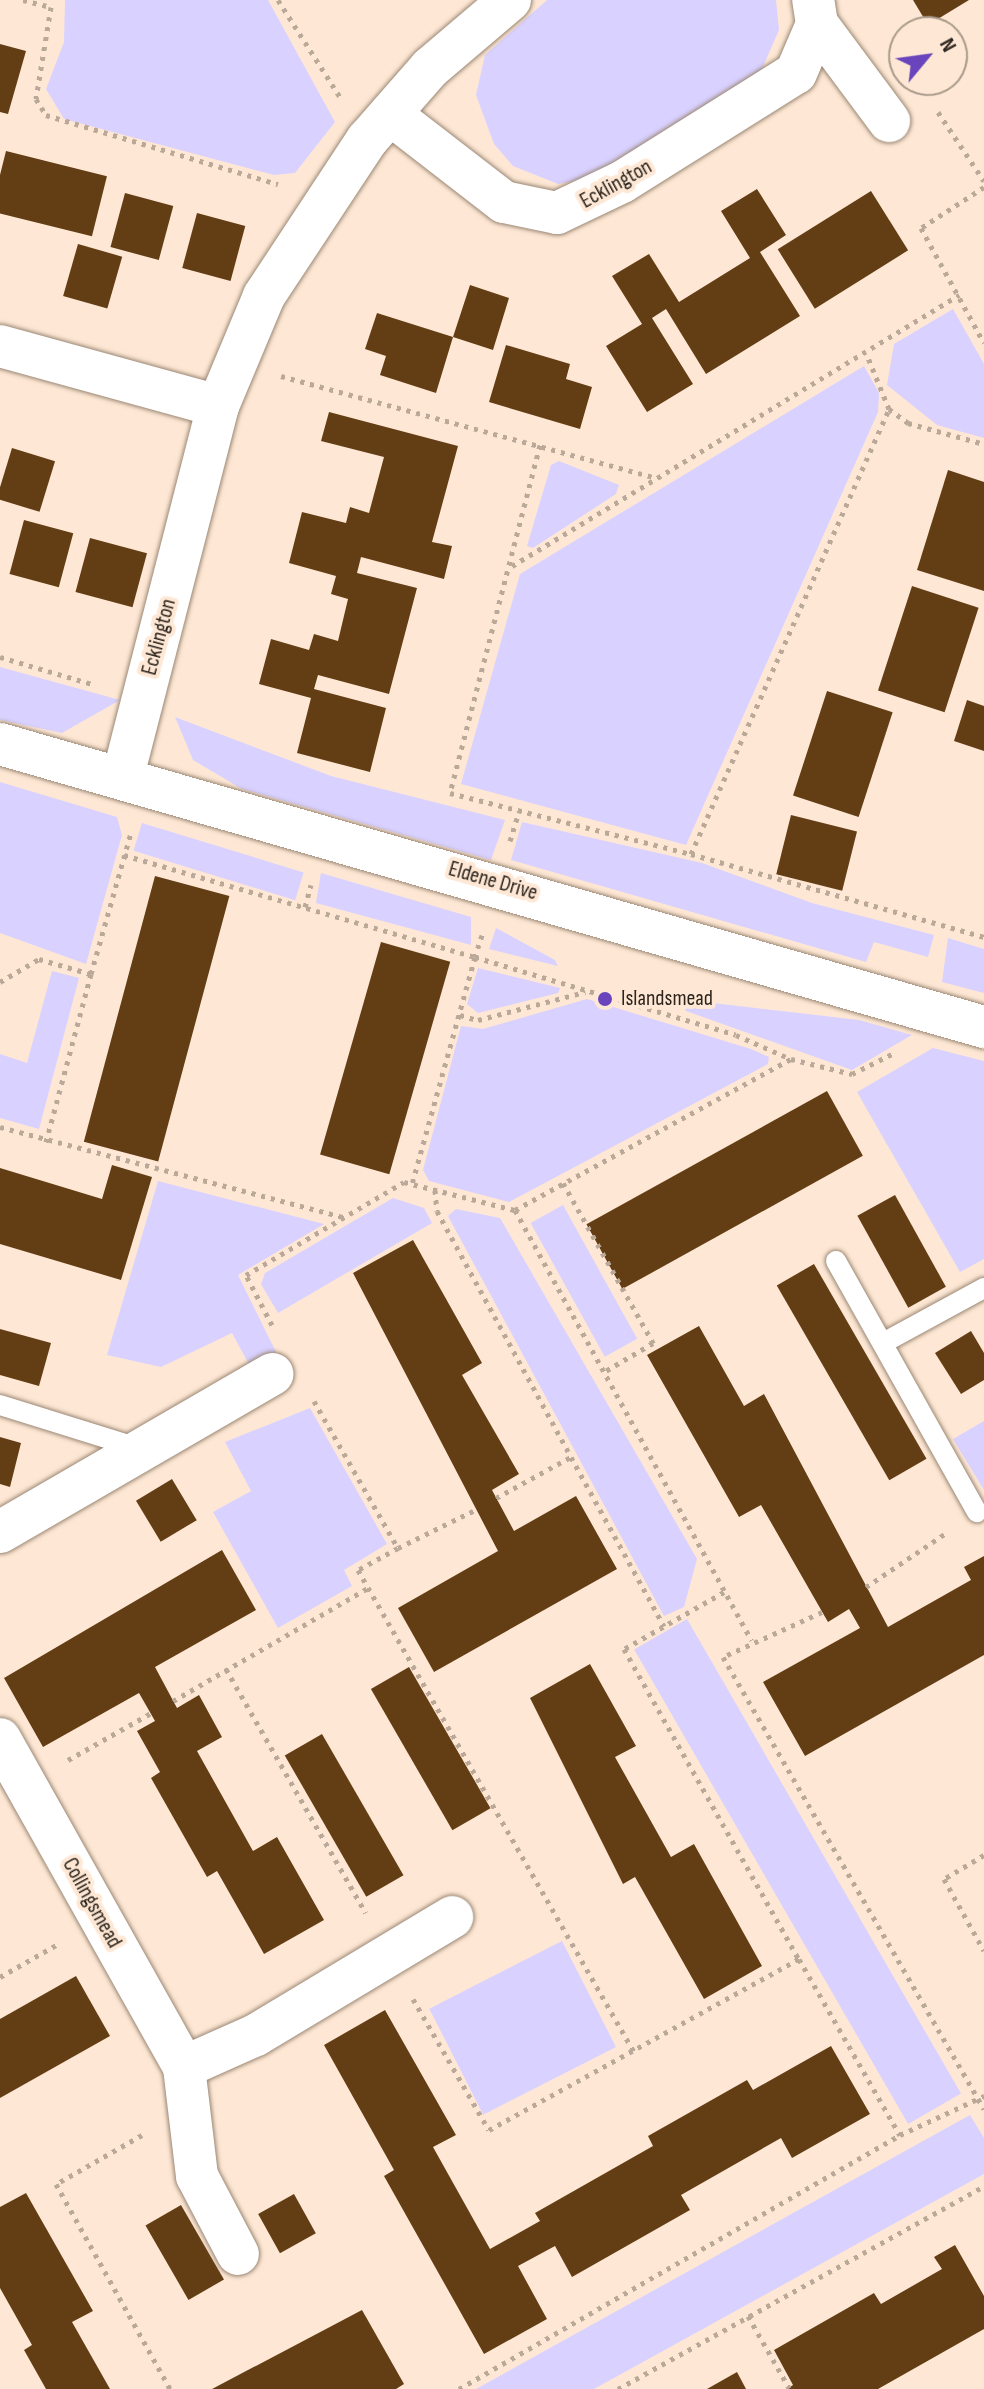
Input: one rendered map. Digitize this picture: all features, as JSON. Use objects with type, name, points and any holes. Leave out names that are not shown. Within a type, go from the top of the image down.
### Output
[{"type":"street","name":"Ecklington","points":[[123,776],[218,406],[234,363],[321,200],[378,127],[473,26],[510,0]]},
{"type":"street","name":"Ecklington","points":[[378,127],[504,202],[557,213],[622,182],[796,73],[815,12]]},
{"type":"street","name":"Ecklington","points":[[815,12],[889,121]]},
{"type":"street","points":[[0,346],[218,406]]},
{"type":"street","name":"Eldene Drive","points":[[0,744],[123,776],[972,1023]]},
{"type":"street","points":[[0,1532],[282,1368]]},
{"type":"street","name":"Collingsmead","points":[[10,1765],[101,1920],[188,2087],[197,2176],[238,2254]]},
{"type":"street","points":[[188,2087],[452,1917]]},
{"type":"lane","points":[[836,1261],[977,1512]]},
{"type":"lane","points":[[883,1343],[984,1288]]},
{"type":"lane","points":[[0,1405],[143,1450]]},
{"type":"path","points":[[23,0],[51,7],[36,99],[46,115],[321,200]]},
{"type":"path","points":[[278,0],[378,127]]},
{"type":"path","points":[[889,121],[929,99],[984,181]]},
{"type":"path","points":[[984,187],[921,228],[984,343]]},
{"type":"path","points":[[512,566],[655,477],[867,355],[959,295]]},
{"type":"path","points":[[867,355],[889,409],[908,423],[984,444]]},
{"type":"path","points":[[234,363],[655,477]]},
{"type":"path","points":[[691,854],[889,409]]},
{"type":"path","points":[[540,445],[512,566],[450,793],[691,854],[984,937]]},
{"type":"path","points":[[0,657],[143,696]]},
{"type":"path","points":[[46,1142],[132,827],[123,776]]},
{"type":"path","points":[[124,855],[736,1035],[791,1059],[852,1074],[972,1023]]},
{"type":"path","points":[[412,1184],[475,957]]},
{"type":"path","points":[[0,982],[39,959],[91,974]]},
{"type":"path","points":[[460,1015],[478,1020],[585,992]]},
{"type":"path","points":[[398,1548],[282,1368],[246,1275],[412,1184],[515,1210],[791,1059]]},
{"type":"path","points":[[0,1127],[46,1142],[348,1218]]},
{"type":"path","points":[[563,1183],[653,1343],[604,1372]]},
{"type":"path","points":[[435,1190],[437,1211],[664,1626]]},
{"type":"path","points":[[515,1210],[751,1640]]},
{"type":"path","points":[[496,1498],[571,1457]]},
{"type":"path","points":[[475,1510],[358,1570],[634,2052]]},
{"type":"path","points":[[866,1587],[977,1512]]},
{"type":"path","points":[[173,1701],[368,1588]]},
{"type":"path","points":[[724,1592],[624,1649],[900,2135]]},
{"type":"path","points":[[822,1612],[751,1640],[723,1657],[981,2097],[984,2109]]},
{"type":"path","points":[[226,1669],[489,2130],[799,1959]]},
{"type":"path","points":[[10,1765],[151,1713]]},
{"type":"path","points":[[984,1855],[944,1879],[984,1951]]},
{"type":"path","points":[[0,1977],[101,1920]]},
{"type":"path","points":[[170,2389],[56,2184],[188,2087]]},
{"type":"path","points":[[459,2389],[900,2135],[981,2097]]},
{"type":"path","points":[[618,2389],[984,2186]]},
{"type":"path","points":[[748,2316],[789,2388]]},
{"type":"shaded area","points":[[65,0],[268,0],[335,122],[295,173],[274,175],[64,119],[46,89],[64,42]]},
{"type":"shaded area","points":[[547,0],[776,0],[779,30],[762,69],[745,85],[583,180],[558,184],[513,166],[494,144],[476,95],[485,55]]},
{"type":"shaded area","points":[[953,309],[984,364],[984,438],[937,425],[887,385],[894,344]]},
{"type":"shaded area","points":[[864,366],[879,393],[878,412],[686,845],[461,784],[520,574]]},
{"type":"shaded area","points":[[559,461],[619,485],[616,494],[533,548],[527,546],[551,465]]},
{"type":"shaded area","points":[[0,667],[120,700],[62,733],[0,720]]},
{"type":"shaded area","points":[[175,717],[331,776],[505,820],[491,860],[242,789],[193,760]]},
{"type":"shaded area","points":[[0,782],[117,817],[122,835],[86,964],[0,933]]},
{"type":"shaded area","points":[[522,822],[702,863],[812,903],[934,935],[928,957],[874,942],[866,962],[511,860]]},
{"type":"shaded area","points":[[142,823],[304,872],[295,900],[134,851]]},
{"type":"shaded area","points":[[321,873],[471,917],[471,945],[316,903]]},
{"type":"shaded area","points":[[496,928],[555,960],[558,966],[489,949]]},
{"type":"shaded area","points":[[948,938],[984,949],[984,993],[942,982]]},
{"type":"shaded area","points":[[478,968],[560,988],[558,993],[478,1013],[467,1004]]},
{"type":"shaded area","points":[[52,971],[79,978],[39,1129],[0,1118],[0,1054],[27,1063]]},
{"type":"shaded area","points":[[587,999],[751,1049],[769,1057],[768,1064],[509,1202],[429,1181],[423,1170],[461,1026],[483,1029]]},
{"type":"shaded area","points":[[679,999],[859,1020],[912,1035],[852,1070],[686,1011]]},
{"type":"shaded area","points":[[933,1048],[984,1061],[984,1259],[960,1272],[857,1092]]},
{"type":"shaded area","points":[[158,1181],[324,1224],[238,1275],[276,1352],[251,1368],[232,1333],[161,1367],[107,1355]]},
{"type":"shaded area","points":[[393,1198],[424,1208],[432,1223],[278,1313],[261,1284],[265,1273]]},
{"type":"shaded area","points":[[563,1205],[637,1339],[605,1357],[531,1223]]},
{"type":"shaded area","points":[[456,1209],[500,1218],[697,1559],[684,1607],[664,1616],[448,1216]]},
{"type":"shaded area","points":[[310,1408],[387,1544],[344,1570],[352,1586],[278,1628],[213,1512],[251,1491],[225,1442]]},
{"type":"shaded area","points":[[984,1421],[984,1490],[953,1439]]},
{"type":"shaded area","points":[[687,1619],[961,2094],[908,2124],[634,1649]]},
{"type":"shaded area","points":[[562,1941],[616,2047],[483,2115],[429,2009]]},
{"type":"shaded area","points":[[970,2115],[984,2138],[984,2174],[594,2389],[476,2389]]},
{"type":"building","points":[[913,0],[969,0],[943,16],[923,16]]},
{"type":"building","points":[[0,44],[26,51],[8,114],[0,112]]},
{"type":"building","points":[[6,151],[107,176],[92,236],[0,213],[0,175]]},
{"type":"building","points":[[757,189],[786,235],[760,252],[800,316],[706,374],[666,309],[652,318],[693,384],[647,412],[606,346],[642,324],[612,276],[649,254],[679,302],[750,258],[721,211]]},
{"type":"building","points":[[871,191],[908,250],[815,309],[778,249]]},
{"type":"building","points":[[125,193],[173,206],[159,260],[111,247]]},
{"type":"building","points":[[197,213],[245,226],[231,281],[182,268]]},
{"type":"building","points":[[78,244],[122,257],[107,309],[63,296]]},
{"type":"building","points":[[470,285],[509,298],[493,350],[453,337]]},
{"type":"building","points":[[377,313],[453,337],[436,393],[380,375],[386,356],[365,349]]},
{"type":"building","points":[[506,345],[570,364],[566,379],[592,387],[580,429],[489,402]]},
{"type":"building","points":[[329,412],[458,446],[432,542],[452,546],[444,579],[361,557],[357,573],[417,588],[389,694],[318,675],[314,689],[386,708],[370,772],[297,753],[311,698],[259,684],[271,639],[309,650],[314,634],[338,641],[348,599],[331,594],[336,576],[289,563],[302,512],[346,523],[350,507],[369,513],[384,457],[321,441]]},
{"type":"building","points":[[12,448],[55,461],[40,512],[0,500],[0,487]]},
{"type":"building","points":[[948,470],[984,482],[984,591],[917,570]]},
{"type":"building","points":[[24,520],[73,533],[59,587],[10,574]]},
{"type":"building","points":[[90,538],[147,553],[132,607],[76,592]]},
{"type":"building","points":[[912,586],[979,608],[945,712],[878,691]]},
{"type":"building","points":[[827,691],[893,712],[859,817],[793,796]]},
{"type":"building","points":[[967,700],[984,706],[984,751],[954,741]]},
{"type":"building","points":[[791,815],[857,831],[842,891],[776,874]]},
{"type":"building","points":[[155,876],[229,896],[158,1162],[84,1142]]},
{"type":"building","points":[[381,942],[450,962],[389,1174],[320,1154]]},
{"type":"building","points":[[827,1091],[863,1156],[622,1289],[586,1224]]},
{"type":"building","points":[[112,1165],[152,1177],[121,1280],[0,1244],[0,1168],[102,1199]]},
{"type":"building","points":[[895,1195],[946,1287],[908,1308],[857,1216]]},
{"type":"building","points":[[413,1240],[482,1363],[462,1375],[519,1474],[492,1490],[514,1531],[576,1496],[617,1569],[434,1672],[398,1608],[498,1551],[353,1273]]},
{"type":"building","points":[[814,1264],[926,1459],[889,1480],[777,1286]]},
{"type":"building","points":[[699,1326],[744,1406],[764,1394],[888,1627],[971,1580],[964,1567],[984,1556],[984,1655],[805,1756],[763,1682],[860,1628],[849,1609],[828,1622],[761,1505],[739,1517],[647,1355]]},
{"type":"building","points":[[0,1329],[51,1343],[39,1386],[0,1375]]},
{"type":"building","points":[[971,1331],[984,1353],[984,1380],[961,1394],[935,1353]]},
{"type":"building","points":[[0,1437],[21,1443],[10,1487],[0,1484]]},
{"type":"building","points":[[172,1479],[197,1520],[161,1542],[136,1501]]},
{"type":"building","points":[[222,1550],[256,1610],[155,1667],[177,1708],[199,1695],[222,1737],[197,1751],[253,1851],[277,1837],[324,1920],[264,1954],[217,1871],[207,1877],[151,1778],[160,1772],[137,1731],[155,1721],[139,1693],[43,1747],[4,1678]]},
{"type":"building","points":[[590,1664],[636,1746],[615,1757],[671,1857],[694,1844],[762,1966],[704,1999],[635,1877],[623,1884],[530,1698]]},
{"type":"building","points":[[409,1667],[490,1808],[452,1830],[371,1689]]},
{"type":"building","points":[[322,1734],[404,1875],[366,1897],[285,1756]]},
{"type":"building","points":[[76,1976],[110,2036],[0,2098],[0,2019]]},
{"type":"building","points":[[385,2010],[456,2135],[433,2147],[490,2249],[540,2221],[535,2213],[653,2146],[648,2136],[747,2080],[753,2090],[831,2046],[870,2114],[792,2158],[781,2138],[681,2195],[690,2210],[572,2277],[555,2246],[518,2266],[547,2319],[484,2354],[384,2176],[394,2170],[324,2045]]},
{"type":"building","points":[[26,2193],[93,2311],[72,2322],[110,2389],[46,2389],[24,2350],[32,2345],[0,2288],[0,2207]]},
{"type":"building","points":[[294,2194],[316,2233],[280,2253],[258,2214]]},
{"type":"building","points":[[181,2205],[224,2279],[188,2300],[145,2226]]},
{"type":"building","points":[[955,2245],[984,2296],[984,2329],[878,2389],[787,2389],[793,2385],[774,2350],[874,2293],[881,2304],[942,2269],[934,2257]]},
{"type":"building","points":[[362,2310],[404,2384],[396,2389],[212,2389]]},
{"type":"building","points":[[737,2372],[746,2389],[707,2389]]},
{"type":"place","name":"Islandsmead","points":[[605,999]]}]
